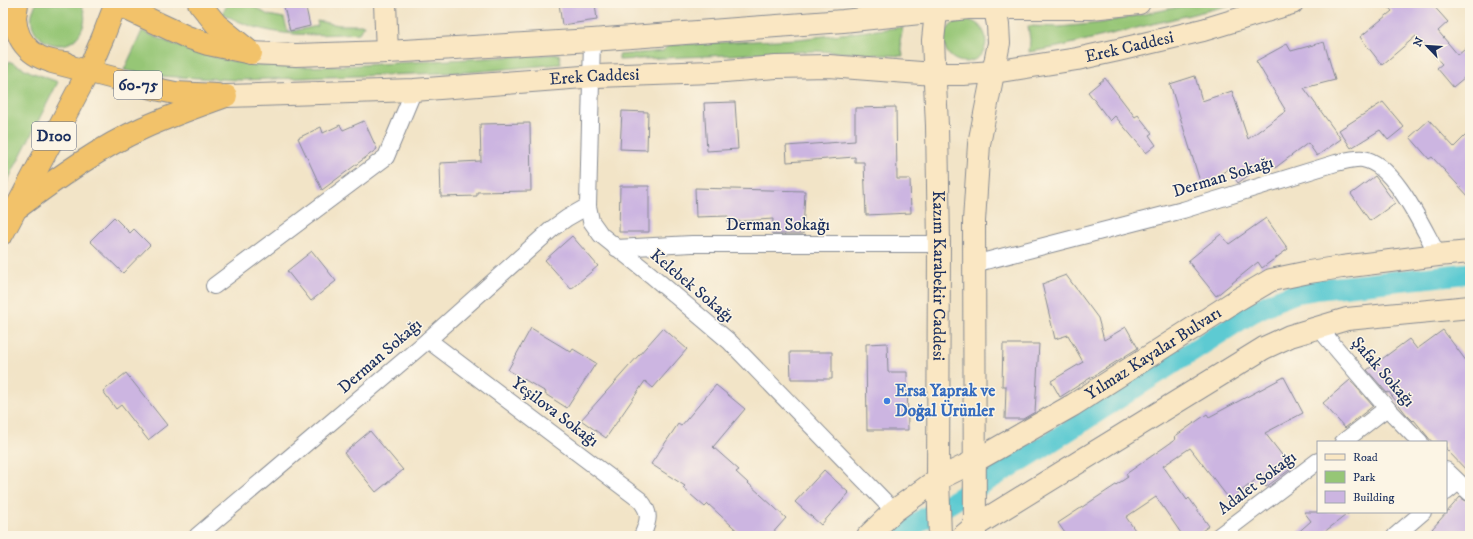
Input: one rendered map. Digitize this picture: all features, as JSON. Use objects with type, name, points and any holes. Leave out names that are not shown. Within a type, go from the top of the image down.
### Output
[{"type":"highway","points":[[3,40],[17,3]]},
{"type":"highway","points":[[17,3],[15,18],[18,33],[26,46],[37,56],[52,62],[66,62],[81,59],[92,50],[103,37]]},
{"type":"highway","points":[[112,3],[187,37],[208,44],[251,53]]},
{"type":"highway","name":"D100","points":[[3,233],[88,72],[103,37],[106,25],[106,10],[112,3]]},
{"type":"highway","points":[[198,3],[216,24],[251,53]]},
{"type":"highway","name":"60-75","points":[[52,62],[174,93],[226,96]]},
{"type":"highway","points":[[14,211],[71,168],[113,144],[143,128],[226,96]]},
{"type":"street","points":[[385,3],[387,52]]},
{"type":"street","points":[[251,53],[296,55],[387,52],[592,40],[843,21],[936,7],[968,8],[995,6],[1090,8],[1139,3]]},
{"type":"street","name":"Erek Caddesi","points":[[226,96],[414,90],[591,76],[712,72],[776,67],[829,66],[934,74],[994,72],[1077,59],[1112,51],[1202,30],[1292,3]]},
{"type":"street","points":[[995,6],[999,43]]},
{"type":"street","points":[[933,40],[936,7]]},
{"type":"street","points":[[933,40],[935,30],[944,17],[957,10],[968,8],[978,10],[994,23],[998,33],[999,43]]},
{"type":"street","name":"Kelebek Sokağı","points":[[592,40],[588,206],[591,221],[601,235],[652,275],[730,342],[894,511]]},
{"type":"street","name":"Erek Caddesi","points":[[933,40],[936,55],[945,67],[954,72],[963,74],[974,73],[983,69],[991,62],[997,53],[999,43]]},
{"type":"street","name":"Kazım Karabekir Caddesi","points":[[933,40],[937,126],[939,244],[938,480],[940,536]]},
{"type":"street","name":"Kazım Karabekir Caddesi","points":[[975,534],[974,264],[977,166],[999,43]]},
{"type":"street","points":[[214,286],[386,157],[414,90]]},
{"type":"street","name":"Derman Sokağı","points":[[974,264],[1183,210],[1336,163],[1352,160],[1364,160],[1376,164],[1389,175],[1402,191],[1438,255]]},
{"type":"street","name":"Derman Sokağı","points":[[197,536],[428,340],[554,228],[588,206]]},
{"type":"street","name":"Derman Sokağı","points":[[616,248],[692,244],[939,244]]},
{"type":"street","name":"Yılmaz Kayalar Bulvarı","points":[[868,536],[894,511],[938,480],[975,461],[1073,405],[1236,300],[1271,280],[1316,271],[1470,252]]},
{"type":"street","points":[[975,534],[1264,348],[1290,336],[1318,326],[1347,319],[1470,307]]},
{"type":"street","name":"Şafak Sokağı","points":[[1318,326],[1387,408],[1419,441]]},
{"type":"street","name":"Yeşilova Sokağı","points":[[428,340],[640,500],[648,509],[645,529]]},
{"type":"street","points":[[1343,441],[1387,408]]},
{"type":"street","name":"Adalet Sokağı","points":[[1219,536],[1317,462]]},
{"type":"street","points":[[1447,473],[1452,487],[1470,494]]},
{"type":"street","points":[[1396,536],[1422,513]]},
{"type":"green space","points":[[37,3],[80,3],[84,12],[84,21],[83,27],[76,38],[67,44],[56,45],[46,42],[38,35],[33,26],[32,15]]},
{"type":"green space","points":[[229,3],[248,3],[268,15],[284,18],[288,32],[318,26],[317,21],[339,25],[364,25],[359,33],[324,35],[289,34],[255,27],[222,13]]},
{"type":"green space","points":[[1198,3],[1239,3],[1058,47],[1029,52],[1030,40],[1028,26],[1059,27],[1101,23]]},
{"type":"green space","points":[[961,20],[969,20],[977,23],[983,29],[986,41],[983,53],[977,59],[969,62],[961,62],[953,59],[947,53],[944,45],[944,37],[947,29],[953,23]]},
{"type":"green space","points":[[903,27],[900,41],[903,56],[815,51],[619,60],[619,55],[663,51],[668,45],[798,39]]},
{"type":"green space","points":[[142,31],[178,46],[203,54],[240,62],[279,66],[337,66],[559,54],[561,64],[472,72],[241,80],[157,76],[124,70]]},
{"type":"green space","points":[[9,61],[31,72],[58,82],[3,190],[3,77]]},
{"type":"building","points":[[283,3],[305,3],[310,26],[290,31]]},
{"type":"building","points":[[559,3],[595,3],[597,20],[562,25]]},
{"type":"building","points":[[1385,3],[1431,3],[1448,22],[1438,31],[1458,55],[1470,45],[1470,73],[1453,87],[1437,68],[1442,64],[1416,36],[1382,65],[1360,37],[1392,11]]},
{"type":"building","points":[[1324,42],[1335,80],[1304,88],[1341,139],[1317,156],[1308,143],[1275,168],[1269,160],[1238,183],[1228,169],[1202,188],[1170,84],[1195,76],[1202,101],[1232,91],[1248,139],[1286,111],[1256,61],[1287,44],[1291,51]]},
{"type":"building","points":[[1105,78],[1135,117],[1138,115],[1152,133],[1149,135],[1156,145],[1146,153],[1115,116],[1110,121],[1088,92]]},
{"type":"building","points":[[735,102],[738,149],[707,151],[704,103]]},
{"type":"building","points":[[1383,102],[1404,127],[1388,140],[1380,130],[1351,148],[1339,130]]},
{"type":"building","points":[[896,107],[897,179],[910,179],[911,213],[866,215],[864,162],[855,162],[855,157],[787,162],[786,146],[855,141],[855,108]]},
{"type":"building","points":[[622,111],[648,112],[647,150],[620,149]]},
{"type":"building","points":[[1429,120],[1454,147],[1470,131],[1470,198],[1432,157],[1429,159],[1410,137]]},
{"type":"building","points":[[364,121],[377,149],[322,190],[298,138],[321,127],[323,133],[340,125],[343,130]]},
{"type":"building","points":[[530,123],[531,191],[477,192],[477,196],[441,197],[440,163],[481,161],[480,124]]},
{"type":"building","points":[[1375,176],[1395,203],[1370,221],[1351,194]]},
{"type":"building","points":[[620,186],[649,186],[649,232],[619,232]]},
{"type":"building","points":[[695,188],[805,191],[803,234],[772,234],[773,219],[728,222],[728,216],[696,217]]},
{"type":"building","points":[[114,217],[130,233],[134,229],[150,245],[123,273],[90,241]]},
{"type":"building","points":[[1266,218],[1288,249],[1262,268],[1258,262],[1216,296],[1188,261],[1221,234],[1229,244]]},
{"type":"building","points":[[572,236],[598,266],[571,289],[545,260]]},
{"type":"building","points":[[312,251],[336,281],[311,301],[287,271]]},
{"type":"building","points":[[1066,275],[1098,318],[1104,340],[1126,327],[1138,348],[1060,397],[1051,381],[1083,362],[1068,335],[1055,339],[1042,284]]},
{"type":"building","points":[[531,328],[571,352],[573,349],[596,363],[567,408],[545,394],[546,392],[508,370]]},
{"type":"building","points":[[663,328],[687,349],[653,388],[645,381],[606,438],[581,420]]},
{"type":"building","points":[[1443,330],[1470,366],[1470,474],[1447,450],[1447,441],[1431,441],[1414,420],[1413,421],[1406,414],[1389,392],[1387,393],[1367,370],[1409,339],[1417,349]]},
{"type":"building","points":[[887,343],[888,372],[907,372],[908,430],[867,430],[866,344]]},
{"type":"building","points":[[1003,344],[1039,344],[1035,412],[1023,419],[1005,419],[1006,386],[1002,386]]},
{"type":"building","points":[[790,352],[832,352],[832,379],[791,379]]},
{"type":"building","points":[[126,373],[167,425],[148,440],[121,405],[116,409],[103,391]]},
{"type":"building","points":[[1284,377],[1303,413],[1265,433],[1292,468],[1266,487],[1259,477],[1230,500],[1190,448],[1163,466],[1187,500],[1189,498],[1209,526],[1195,536],[1183,536],[1156,497],[1126,517],[1139,536],[1067,536],[1058,523],[1128,477],[1126,474],[1176,439],[1174,437],[1207,414],[1209,417]]},
{"type":"building","points":[[1350,380],[1373,406],[1345,428],[1323,403]]},
{"type":"building","points":[[716,385],[745,409],[713,447],[739,470],[736,472],[786,518],[770,536],[743,536],[708,504],[705,507],[683,488],[685,486],[651,464],[678,424],[681,426]]},
{"type":"building","points":[[370,431],[403,470],[376,492],[344,453]]},
{"type":"building","points":[[824,470],[849,493],[821,525],[795,502]]},
{"type":"building","points":[[1460,497],[1470,502],[1470,536],[1441,536],[1432,529]]},
{"type":"building","points":[[1304,512],[1349,513],[1319,536],[1294,536],[1311,521]]},
{"type":"waterway","points":[[899,536],[925,518],[1032,454],[1253,312],[1275,301],[1296,293],[1320,289],[1470,273]]},
{"type":"place","name":"Ersa Yaprak ve Doğal Ürünler","points":[[887,401]]}]
